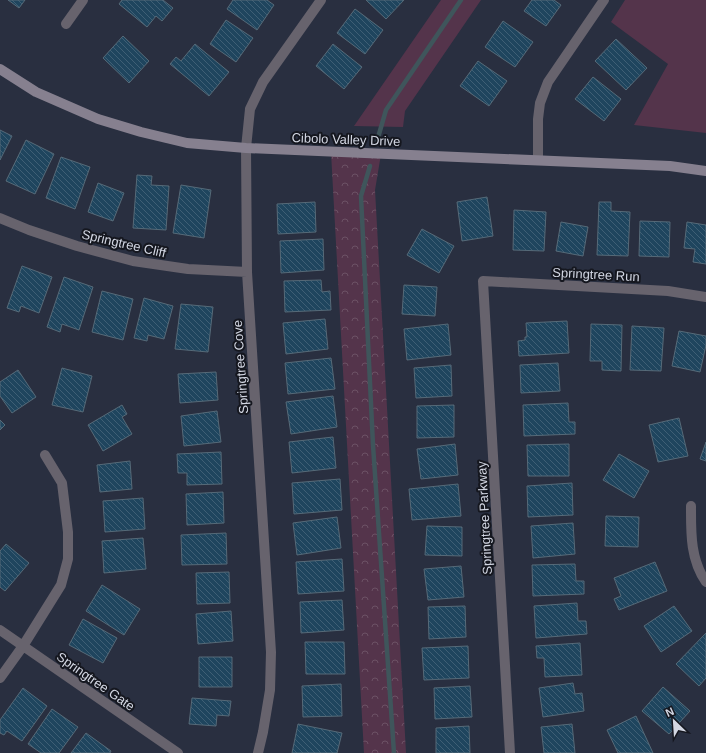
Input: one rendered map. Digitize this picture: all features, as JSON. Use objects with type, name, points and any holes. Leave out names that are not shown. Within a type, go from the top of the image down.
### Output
[{"type":"main road","name":"Cibolo Valley Drive","points":[[0,69],[36,92],[98,119],[141,132],[187,143],[246,148],[670,166],[706,171]]},
{"type":"street","points":[[66,24],[83,0]]},
{"type":"street","name":"Springtree Cove","points":[[258,753],[270,690],[271,652],[247,272],[246,148],[250,109],[263,82],[321,0]]},
{"type":"street","points":[[538,160],[538,119],[540,102],[548,82],[604,0]]},
{"type":"street","name":"Springtree Cliff","points":[[0,218],[29,230],[77,246],[132,261],[188,269],[247,272]]},
{"type":"street","name":"Springtree Run","points":[[483,281],[668,291],[706,297]]},
{"type":"street","name":"Springtree Parkway","points":[[483,281],[510,753]]},
{"type":"street","points":[[0,678],[23,646],[61,585],[68,559],[68,532],[62,483],[45,455]]},
{"type":"street","points":[[691,506],[692,538],[695,561],[706,582]]},
{"type":"street","name":"Springtree Gate","points":[[0,630],[178,753]]},
{"type":"green space","points":[[441,0],[481,0],[405,111],[403,127],[354,126]]},
{"type":"green space","points":[[625,0],[706,0],[706,133],[634,125],[668,64],[611,22]]},
{"type":"green space","points":[[331,152],[381,154],[375,190],[406,753],[364,753]]},
{"type":"building","points":[[8,0],[25,0],[19,8]]},
{"type":"building","points":[[122,0],[163,0],[173,8],[162,21],[156,16],[147,27],[119,4]]},
{"type":"building","points":[[233,0],[267,0],[274,5],[257,30],[227,9]]},
{"type":"building","points":[[366,0],[404,0],[386,19]]},
{"type":"building","points":[[532,0],[554,0],[561,5],[546,26],[524,11]]},
{"type":"building","points":[[355,9],[383,30],[365,54],[337,33]]},
{"type":"building","points":[[226,20],[253,38],[236,62],[210,44]]},
{"type":"building","points":[[503,21],[533,42],[515,67],[485,47]]},
{"type":"building","points":[[123,36],[149,61],[129,83],[103,58]]},
{"type":"building","points":[[616,39],[647,68],[626,90],[595,61]]},
{"type":"building","points":[[195,44],[229,72],[209,96],[170,64],[176,57],[181,61]]},
{"type":"building","points":[[333,44],[362,67],[344,89],[316,66]]},
{"type":"building","points":[[478,61],[507,81],[489,106],[460,86]]},
{"type":"building","points":[[593,77],[621,99],[604,121],[575,99]]},
{"type":"building","points":[[0,130],[12,136],[0,160]]},
{"type":"building","points":[[26,140],[54,154],[35,194],[6,181]]},
{"type":"building","points":[[61,157],[90,167],[75,209],[46,198]]},
{"type":"building","points":[[137,175],[152,176],[151,185],[169,186],[166,230],[133,228]]},
{"type":"building","points":[[98,183],[124,193],[113,221],[88,212]]},
{"type":"building","points":[[181,185],[211,190],[204,238],[173,233]]},
{"type":"building","points":[[487,197],[493,236],[462,241],[457,202]]},
{"type":"building","points":[[315,202],[316,232],[278,234],[277,204]]},
{"type":"building","points":[[599,202],[611,202],[611,211],[630,212],[628,256],[597,255]]},
{"type":"building","points":[[514,210],[546,212],[544,251],[513,250]]},
{"type":"building","points":[[640,221],[670,222],[669,257],[639,256]]},
{"type":"building","points":[[561,222],[588,227],[583,256],[556,251]]},
{"type":"building","points":[[687,222],[706,225],[706,264],[693,262],[695,249],[684,248]]},
{"type":"building","points":[[422,229],[454,246],[439,273],[407,255]]},
{"type":"building","points":[[323,239],[324,270],[281,273],[280,241]]},
{"type":"building","points":[[22,266],[52,277],[39,313],[21,306],[19,312],[7,308]]},
{"type":"building","points":[[64,277],[93,287],[79,330],[62,324],[60,332],[47,327]]},
{"type":"building","points":[[321,280],[322,292],[330,291],[331,310],[285,312],[284,281]]},
{"type":"building","points":[[404,285],[437,287],[435,316],[402,314]]},
{"type":"building","points":[[102,291],[133,299],[123,340],[92,332]]},
{"type":"building","points":[[144,298],[173,306],[164,339],[148,335],[147,341],[134,338]]},
{"type":"building","points":[[181,304],[213,307],[208,352],[175,349]]},
{"type":"building","points":[[325,319],[328,349],[286,354],[283,323]]},
{"type":"building","points":[[567,321],[569,353],[519,356],[518,341],[525,340],[525,337],[527,337],[526,323]]},
{"type":"building","points":[[448,324],[451,355],[407,360],[404,329]]},
{"type":"building","points":[[591,324],[622,325],[621,371],[602,370],[602,361],[590,361]]},
{"type":"building","points":[[632,326],[664,328],[661,371],[630,370]]},
{"type":"building","points":[[679,331],[706,336],[706,345],[700,372],[672,366]]},
{"type":"building","points":[[331,358],[335,389],[288,394],[285,363]]},
{"type":"building","points":[[558,363],[560,391],[521,393],[520,365]]},
{"type":"building","points":[[451,365],[452,396],[416,398],[414,368]]},
{"type":"building","points":[[62,368],[92,376],[83,412],[52,405]]},
{"type":"building","points":[[18,370],[36,397],[12,413],[0,396],[0,382]]},
{"type":"building","points":[[216,372],[218,400],[180,403],[178,374]]},
{"type":"building","points":[[333,396],[337,427],[291,434],[286,402]]},
{"type":"building","points":[[568,403],[569,422],[575,422],[575,434],[524,436],[523,405]]},
{"type":"building","points":[[122,405],[127,414],[122,417],[132,434],[103,451],[88,425]]},
{"type":"building","points":[[454,405],[454,437],[417,438],[417,406]]},
{"type":"building","points":[[217,411],[221,442],[184,446],[181,416]]},
{"type":"building","points":[[679,418],[688,456],[658,462],[649,425]]},
{"type":"building","points":[[0,420],[5,425],[0,430]]},
{"type":"building","points":[[333,437],[336,468],[292,473],[289,442]]},
{"type":"building","points":[[706,442],[706,461],[700,459]]},
{"type":"building","points":[[455,444],[458,475],[421,479],[417,449]]},
{"type":"building","points":[[569,444],[569,476],[528,476],[527,445]]},
{"type":"building","points":[[221,452],[222,484],[187,485],[187,473],[178,473],[177,454]]},
{"type":"building","points":[[619,454],[649,471],[634,498],[603,480]]},
{"type":"building","points":[[130,461],[132,489],[100,492],[97,465]]},
{"type":"building","points":[[340,479],[342,510],[294,514],[292,483]]},
{"type":"building","points":[[572,483],[573,515],[528,517],[527,486]]},
{"type":"building","points":[[458,484],[461,516],[412,520],[409,489]]},
{"type":"building","points":[[223,492],[224,523],[187,525],[186,494]]},
{"type":"building","points":[[143,498],[145,529],[105,532],[103,501]]},
{"type":"building","points":[[606,516],[639,517],[638,547],[605,546]]},
{"type":"building","points":[[337,517],[341,548],[297,555],[293,523]]},
{"type":"building","points":[[573,523],[575,554],[533,558],[531,526]]},
{"type":"building","points":[[427,526],[462,527],[462,556],[425,555]]},
{"type":"building","points":[[226,533],[227,564],[182,565],[181,535]]},
{"type":"building","points":[[143,538],[146,569],[104,573],[102,541]]},
{"type":"building","points":[[6,544],[29,563],[5,591],[0,587],[0,551]]},
{"type":"building","points":[[342,559],[344,591],[298,594],[296,562]]},
{"type":"building","points":[[655,562],[667,591],[619,610],[614,599],[621,596],[614,578]]},
{"type":"building","points":[[575,564],[576,581],[584,581],[584,594],[533,596],[532,565]]},
{"type":"building","points":[[461,566],[464,597],[428,600],[424,569]]},
{"type":"building","points":[[229,572],[230,603],[197,604],[196,573]]},
{"type":"building","points":[[102,585],[140,609],[124,635],[86,611]]},
{"type":"building","points":[[342,600],[344,630],[301,633],[300,602]]},
{"type":"building","points":[[577,603],[578,621],[586,621],[587,634],[536,638],[534,606]]},
{"type":"building","points":[[465,606],[466,637],[429,639],[428,607]]},
{"type":"building","points":[[674,606],[692,631],[661,652],[644,626]]},
{"type":"building","points":[[231,611],[233,641],[198,644],[196,614]]},
{"type":"building","points":[[83,619],[117,638],[103,663],[69,645]]},
{"type":"building","points":[[706,633],[706,678],[699,686],[676,664]]},
{"type":"building","points":[[305,642],[344,642],[345,674],[306,674]]},
{"type":"building","points":[[580,643],[582,675],[545,677],[544,658],[537,658],[536,646]]},
{"type":"building","points":[[468,646],[469,678],[424,680],[422,648]]},
{"type":"building","points":[[199,657],[232,657],[232,687],[199,687]]},
{"type":"building","points":[[573,683],[575,694],[582,693],[584,711],[543,717],[539,688]]},
{"type":"building","points":[[341,684],[342,716],[303,717],[302,686]]},
{"type":"building","points":[[470,686],[472,717],[435,719],[434,688]]},
{"type":"building","points":[[663,687],[690,711],[669,734],[642,711]]},
{"type":"building","points":[[23,688],[47,706],[22,741],[7,731],[4,735],[0,733],[0,720]]},
{"type":"building","points":[[192,698],[231,701],[229,716],[217,715],[216,726],[189,724]]},
{"type":"building","points":[[52,709],[78,727],[59,753],[41,753],[28,744]]},
{"type":"building","points":[[636,716],[653,753],[618,753],[607,730]]},
{"type":"building","points":[[298,724],[342,733],[337,753],[292,753]]},
{"type":"building","points":[[572,724],[575,753],[544,753],[541,727]]},
{"type":"building","points":[[469,726],[470,753],[436,753],[436,728]]},
{"type":"building","points":[[86,733],[111,751],[110,753],[71,753]]},
{"type":"waterway","points":[[377,141],[386,110],[461,0]]},
{"type":"waterway","points":[[370,166],[361,196],[373,445],[394,753]]}]
